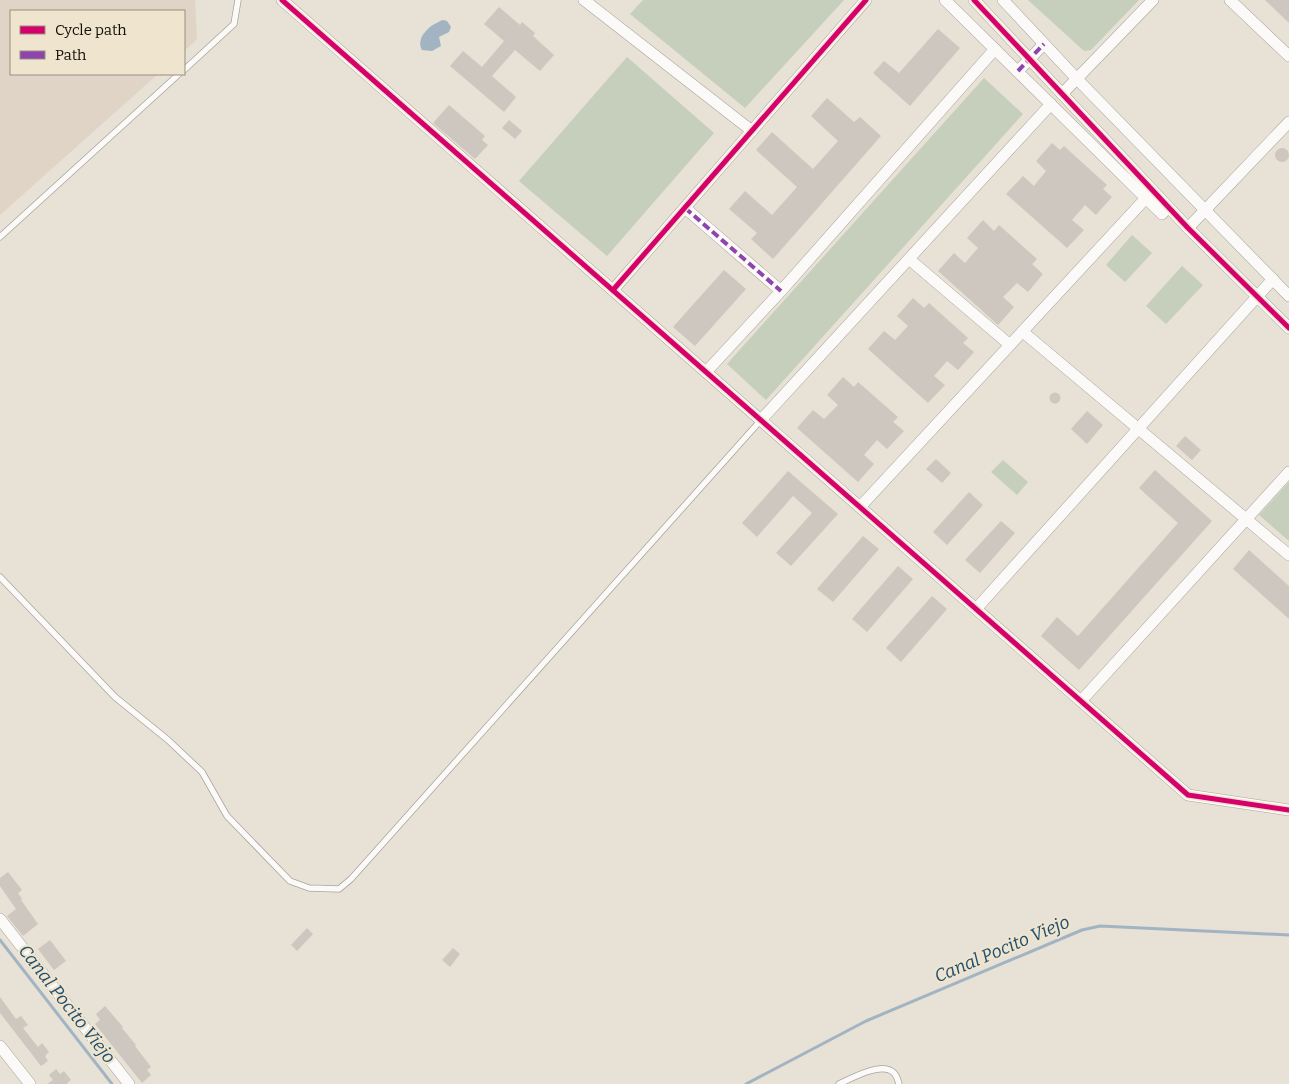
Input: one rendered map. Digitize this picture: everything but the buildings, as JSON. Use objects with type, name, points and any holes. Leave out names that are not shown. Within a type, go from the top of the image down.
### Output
[{"type":"street","points":[[282,0],[1188,795],[1289,810]]},
{"type":"street","points":[[584,0],[752,130]]},
{"type":"street","points":[[612,290],[866,0]]},
{"type":"street","points":[[946,0],[1162,214],[1168,207]]},
{"type":"street","points":[[974,0],[1188,228],[1289,328]]},
{"type":"street","points":[[1003,0],[1076,79],[1289,296]]},
{"type":"street","points":[[1062,94],[1153,0]]},
{"type":"street","points":[[1230,0],[1289,56]]},
{"type":"street","points":[[1018,72],[1044,44]]},
{"type":"street","points":[[706,372],[781,291],[995,49]]},
{"type":"street","points":[[761,420],[1051,104]]},
{"type":"street","points":[[1188,228],[1289,122]]},
{"type":"street","points":[[860,507],[1146,198]]},
{"type":"street","points":[[684,208],[781,291]]},
{"type":"street","points":[[909,259],[1010,345]]},
{"type":"street","points":[[976,609],[1273,280]]},
{"type":"street","points":[[1023,332],[1289,555]]},
{"type":"street","points":[[1082,701],[1289,472]]},
{"type":"street","points":[[0,919],[129,1084]]},
{"type":"street","points":[[0,1046],[30,1084]]},
{"type":"lane","points":[[185,69],[234,24],[238,0]]},
{"type":"lane","points":[[0,237],[178,75]]},
{"type":"lane","points":[[0,577],[115,697],[168,740],[202,772],[227,816],[290,881],[308,888],[339,889],[351,880],[761,420]]},
{"type":"lane","points":[[839,1084],[879,1068],[895,1074],[899,1084]]},
{"type":"shaded area","points":[[0,0],[195,0],[197,39],[185,50],[185,10],[10,10],[10,75],[157,75],[0,215]]},
{"type":"green space","points":[[643,0],[844,0],[745,108],[630,14]]},
{"type":"green space","points":[[1028,0],[1139,0],[1091,50],[1084,51]]},
{"type":"green space","points":[[627,57],[714,133],[607,256],[519,181]]},
{"type":"green space","points":[[984,78],[1023,114],[766,400],[727,364]]},
{"type":"green space","points":[[1132,235],[1152,253],[1125,282],[1106,265]]},
{"type":"green space","points":[[1182,266],[1203,285],[1166,324],[1146,306]]},
{"type":"green space","points":[[1003,460],[1028,482],[1017,495],[991,472]]},
{"type":"green space","points":[[1289,482],[1289,541],[1259,515]]},
{"type":"water","points":[[443,20],[447,21],[451,27],[449,32],[439,37],[441,46],[432,51],[422,50],[420,45],[422,36],[429,28]]},
{"type":"waterway","name":"Canal Pocito Viejo","points":[[746,1084],[866,1021],[1082,930],[1100,926],[1289,935]]},
{"type":"waterway","name":"Canal Pocito Viejo","points":[[0,940],[112,1084]]},
{"type":"marked path","points":[[1018,71],[1044,44]]},
{"type":"marked path","points":[[685,208],[781,291]]},
{"type":"cycle path","points":[[282,0],[1188,795],[1289,810]]},
{"type":"cycle path","points":[[613,290],[866,0]]},
{"type":"cycle path","points":[[974,0],[1188,228],[1289,328]]}]
